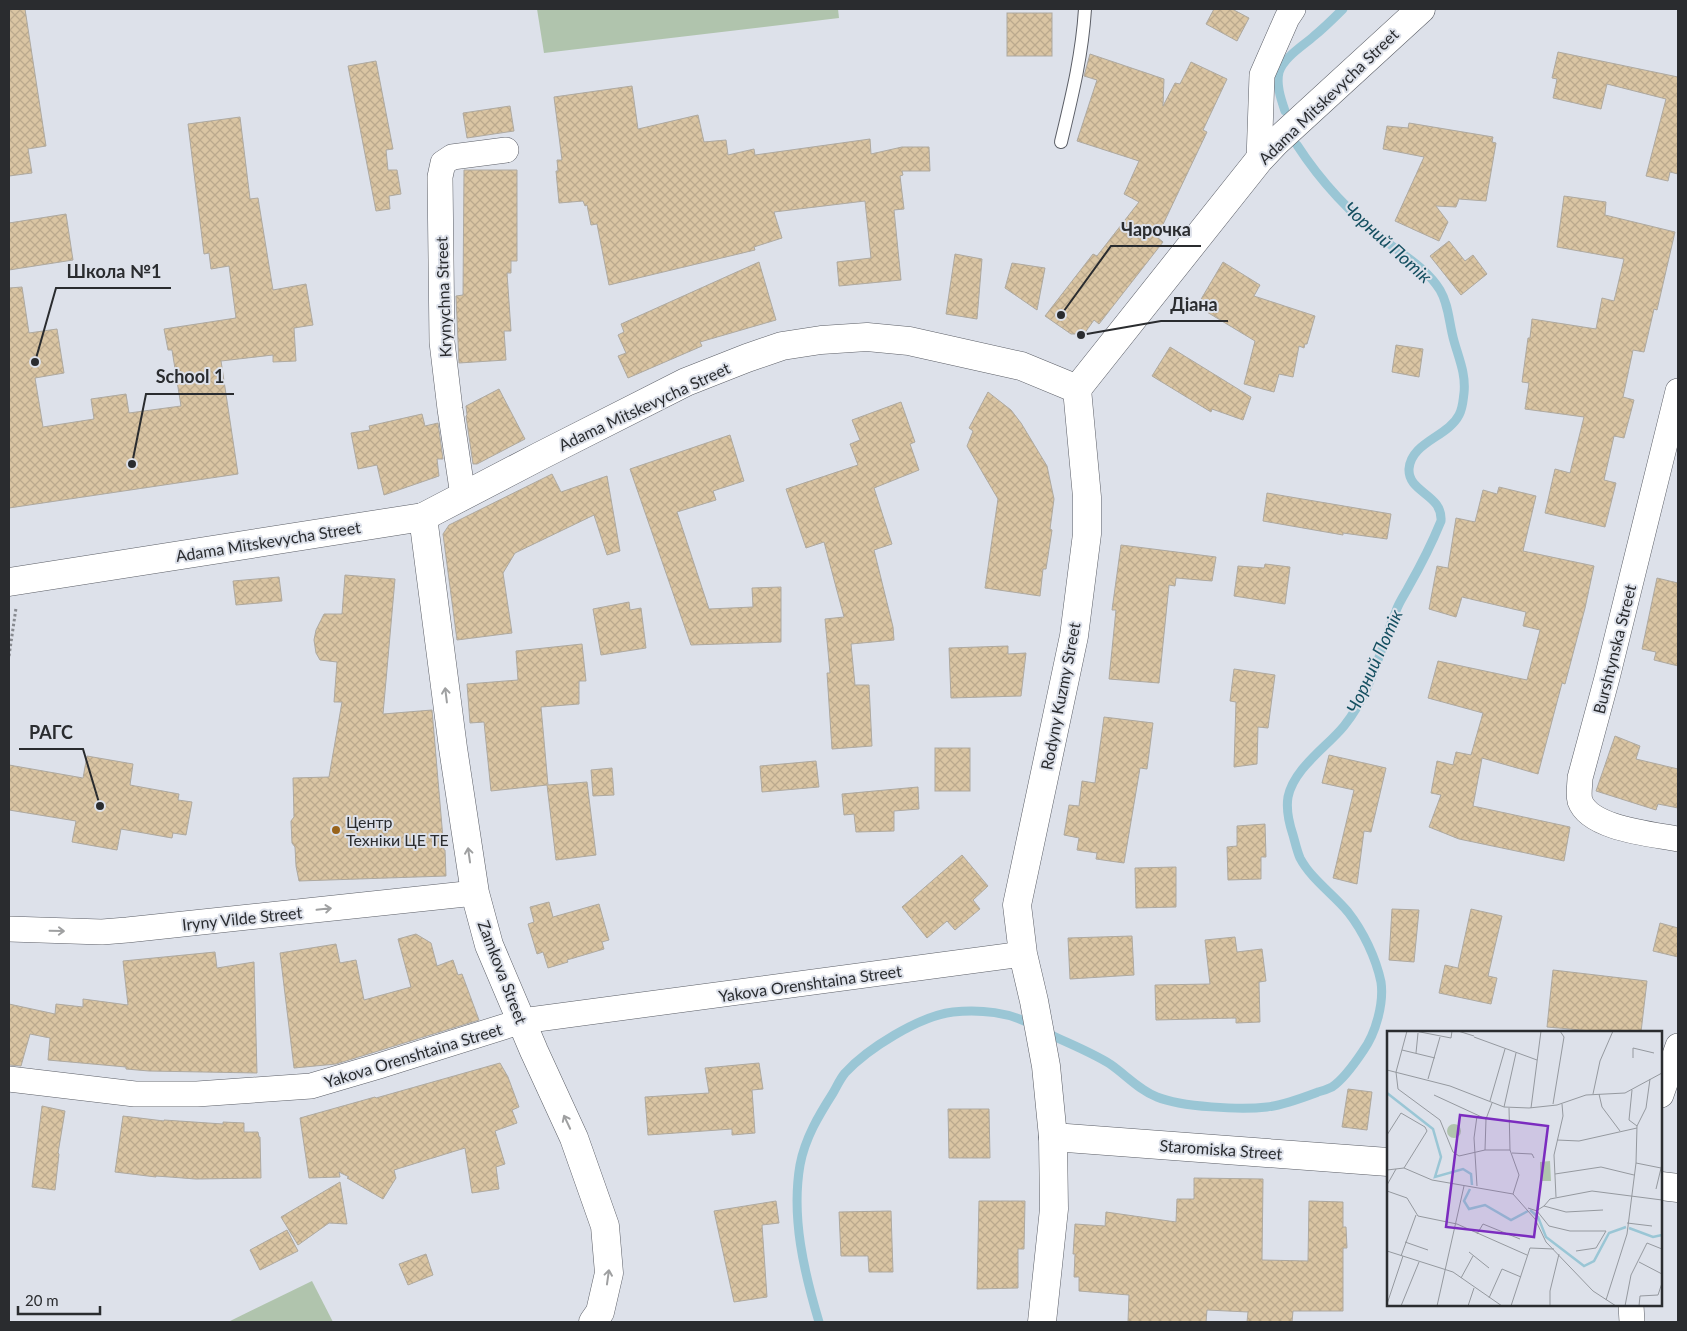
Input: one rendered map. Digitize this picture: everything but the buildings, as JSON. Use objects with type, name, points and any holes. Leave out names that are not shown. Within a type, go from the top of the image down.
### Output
[{"type":"street","name":"Adama Mitskevycha Street","points":[[14,581],[423,517],[686,382],[782,346],[821,340],[867,337],[909,341],[1021,366],[1077,388],[1259,160],[1276,142],[1421,9]]},
{"type":"street","points":[[1259,160],[1262,75],[1286,12]]},
{"type":"street","name":"Krynychna Street","points":[[463,496],[442,342],[440,178],[443,163],[452,157],[506,150]]},
{"type":"street","name":"Rodyny Kuzmy Street","points":[[1042,1322],[1054,1209],[1053,1137],[1046,1066],[1023,954],[1017,905],[1074,636],[1087,534],[1087,497],[1077,388]]},
{"type":"street","name":"Burshtynska Street","points":[[1678,391],[1607,678],[1580,778],[1579,792],[1584,809],[1601,821],[1630,830],[1678,839]]},
{"type":"street","name":"Zamkova Street","points":[[423,517],[453,748],[475,893],[489,945],[574,1138],[605,1226],[609,1273],[600,1312],[593,1322]]},
{"type":"street","name":"Iryny Vilde Street","points":[[9,931],[102,932],[127,930],[475,893]]},
{"type":"street","name":"Yakova Orenshtaina Street","points":[[9,1079],[135,1094],[197,1094],[311,1086],[522,1021],[1023,954]]},
{"type":"street","points":[[1662,1092],[1678,1046]]},
{"type":"street","name":"Staromiska Street","points":[[1053,1137],[1387,1162]]},
{"type":"street","points":[[1662,1186],[1678,1188]]},
{"type":"street","points":[[1631,1306],[1632,1322]]},
{"type":"lane","points":[[1060,142],[1074,90],[1083,43],[1085,9]]},
{"type":"path","points":[[9,656],[14,581]]},
{"type":"green space","points":[[537,9],[838,9],[839,18],[544,53]]},
{"type":"green space","points":[[312,1281],[333,1322],[228,1322]]},
{"type":"waterway","name":"Чорний Потік","points":[[1285,111],[1278,82],[1281,67],[1289,57],[1343,9]]},
{"type":"waterway","name":"Чорний Потік","points":[[1045,1032],[1102,1059],[1144,1090],[1157,1097],[1195,1105],[1256,1108],[1286,1103],[1332,1087],[1353,1066],[1368,1044],[1378,1018],[1382,990],[1379,973],[1372,954],[1359,928],[1348,912],[1316,880],[1300,858],[1289,821],[1288,797],[1291,786],[1304,767],[1344,726],[1361,699],[1397,608],[1438,529],[1441,521],[1437,505],[1414,483],[1410,477],[1409,469],[1411,460],[1416,452],[1454,423],[1459,415],[1463,401],[1464,379],[1452,335],[1449,315],[1440,290],[1423,270],[1374,232],[1349,209],[1316,172],[1297,145]]},
{"type":"waterway","name":"Чорний Потік","points":[[819,1322],[808,1284],[800,1244],[797,1204],[798,1185],[802,1155],[809,1136],[843,1075],[866,1054],[894,1035],[940,1015],[963,1011],[984,1011],[1015,1017],[1034,1026]]},
{"type":"place","name":"Чарочка","points":[[1061,315]]},
{"type":"place","name":"Діана","points":[[1081,335]]},
{"type":"place","name":"Школа №1","points":[[35,362]]},
{"type":"place","name":"School 1","points":[[132,464]]},
{"type":"place","name":"РАГС","points":[[100,806]]},
{"type":"place","name":"Центр Техніки ЦЕ ТЕ","points":[[336,830]]}]
